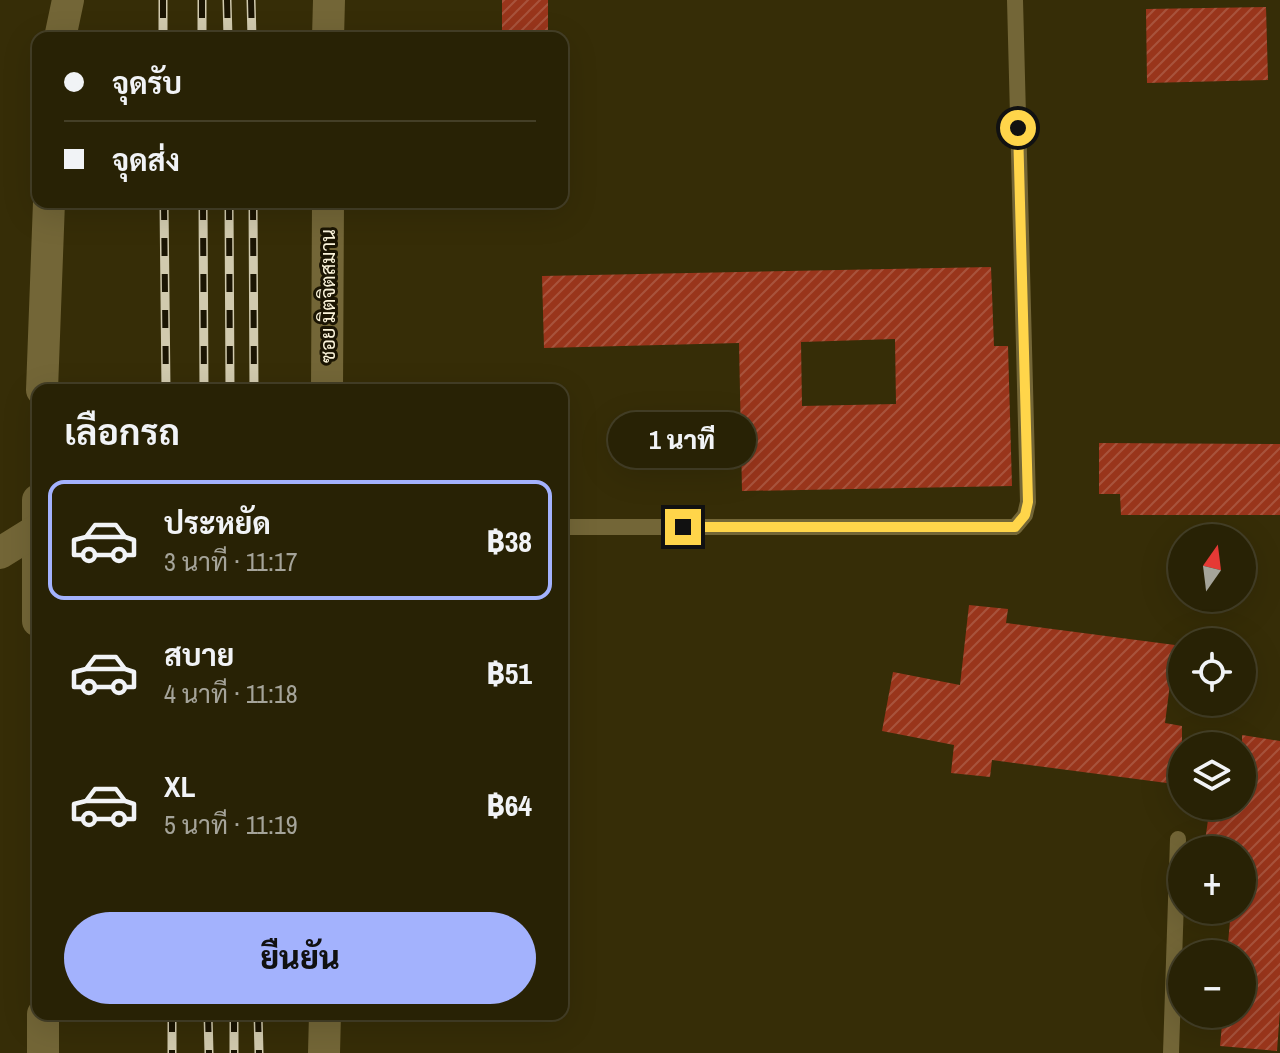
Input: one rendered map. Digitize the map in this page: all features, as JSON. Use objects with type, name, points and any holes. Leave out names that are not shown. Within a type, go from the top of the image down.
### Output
[{"type":"street","points":[[61,32],[68,0]]},
{"type":"street","points":[[328,32],[329,0]]},
{"type":"street","points":[[42,384],[49,208]]},
{"type":"street","name":"ซอย มิตจิตสมาน","points":[[327,384],[328,208]]},
{"type":"street","points":[[0,553],[32,533]]},
{"type":"street","points":[[43,1020],[43,1053]]},
{"type":"street","points":[[324,1053],[325,1020]]},
{"type":"lane","points":[[568,527],[1015,527],[1025,515],[1028,502],[1015,0]]},
{"type":"lane","points":[[1171,1053],[1175,924]]},
{"type":"building","points":[[502,0],[548,0],[548,32],[502,32]]},
{"type":"building","points":[[1266,7],[1268,80],[1147,83],[1146,9]]},
{"type":"building","points":[[991,267],[994,346],[1008,346],[1012,486],[742,491],[739,343],[544,348],[542,276]],"holes":[[[895,339],[896,404],[802,406],[801,342]]]},
{"type":"building","points":[[1099,443],[1280,444],[1280,515],[1121,515],[1120,494],[1099,494]]},
{"type":"building","points":[[969,605],[1008,609],[1006,623],[1168,644],[1165,723],[1182,726],[1182,732],[1168,732],[1168,783],[992,760],[990,777],[951,773],[954,745],[882,731],[893,672],[960,685]]},
{"type":"building","points":[[1256,737],[1280,741],[1280,1010],[1277,1051],[1220,1046],[1222,1028],[1256,1028],[1256,940],[1228,940],[1230,924],[1256,924],[1256,836],[1206,836],[1208,820],[1256,820]]},
{"type":"railway","points":[[163,0],[163,32]]},
{"type":"railway","points":[[202,0],[202,32]]},
{"type":"railway","points":[[227,0],[228,32]]},
{"type":"railway","points":[[251,0],[252,32]]},
{"type":"railway","points":[[164,208],[166,384]]},
{"type":"railway","points":[[203,208],[204,384]]},
{"type":"railway","points":[[229,208],[230,384]]},
{"type":"railway","points":[[253,208],[254,384]]},
{"type":"railway","points":[[172,1020],[172,1053]]},
{"type":"railway","points":[[208,1020],[209,1053]]},
{"type":"railway","points":[[234,1020],[234,1053]]},
{"type":"railway","points":[[258,1020],[259,1053]]},
{"type":"route","points":[[683,527],[1015,527],[1025,515],[1028,502],[1018,128]]}]
